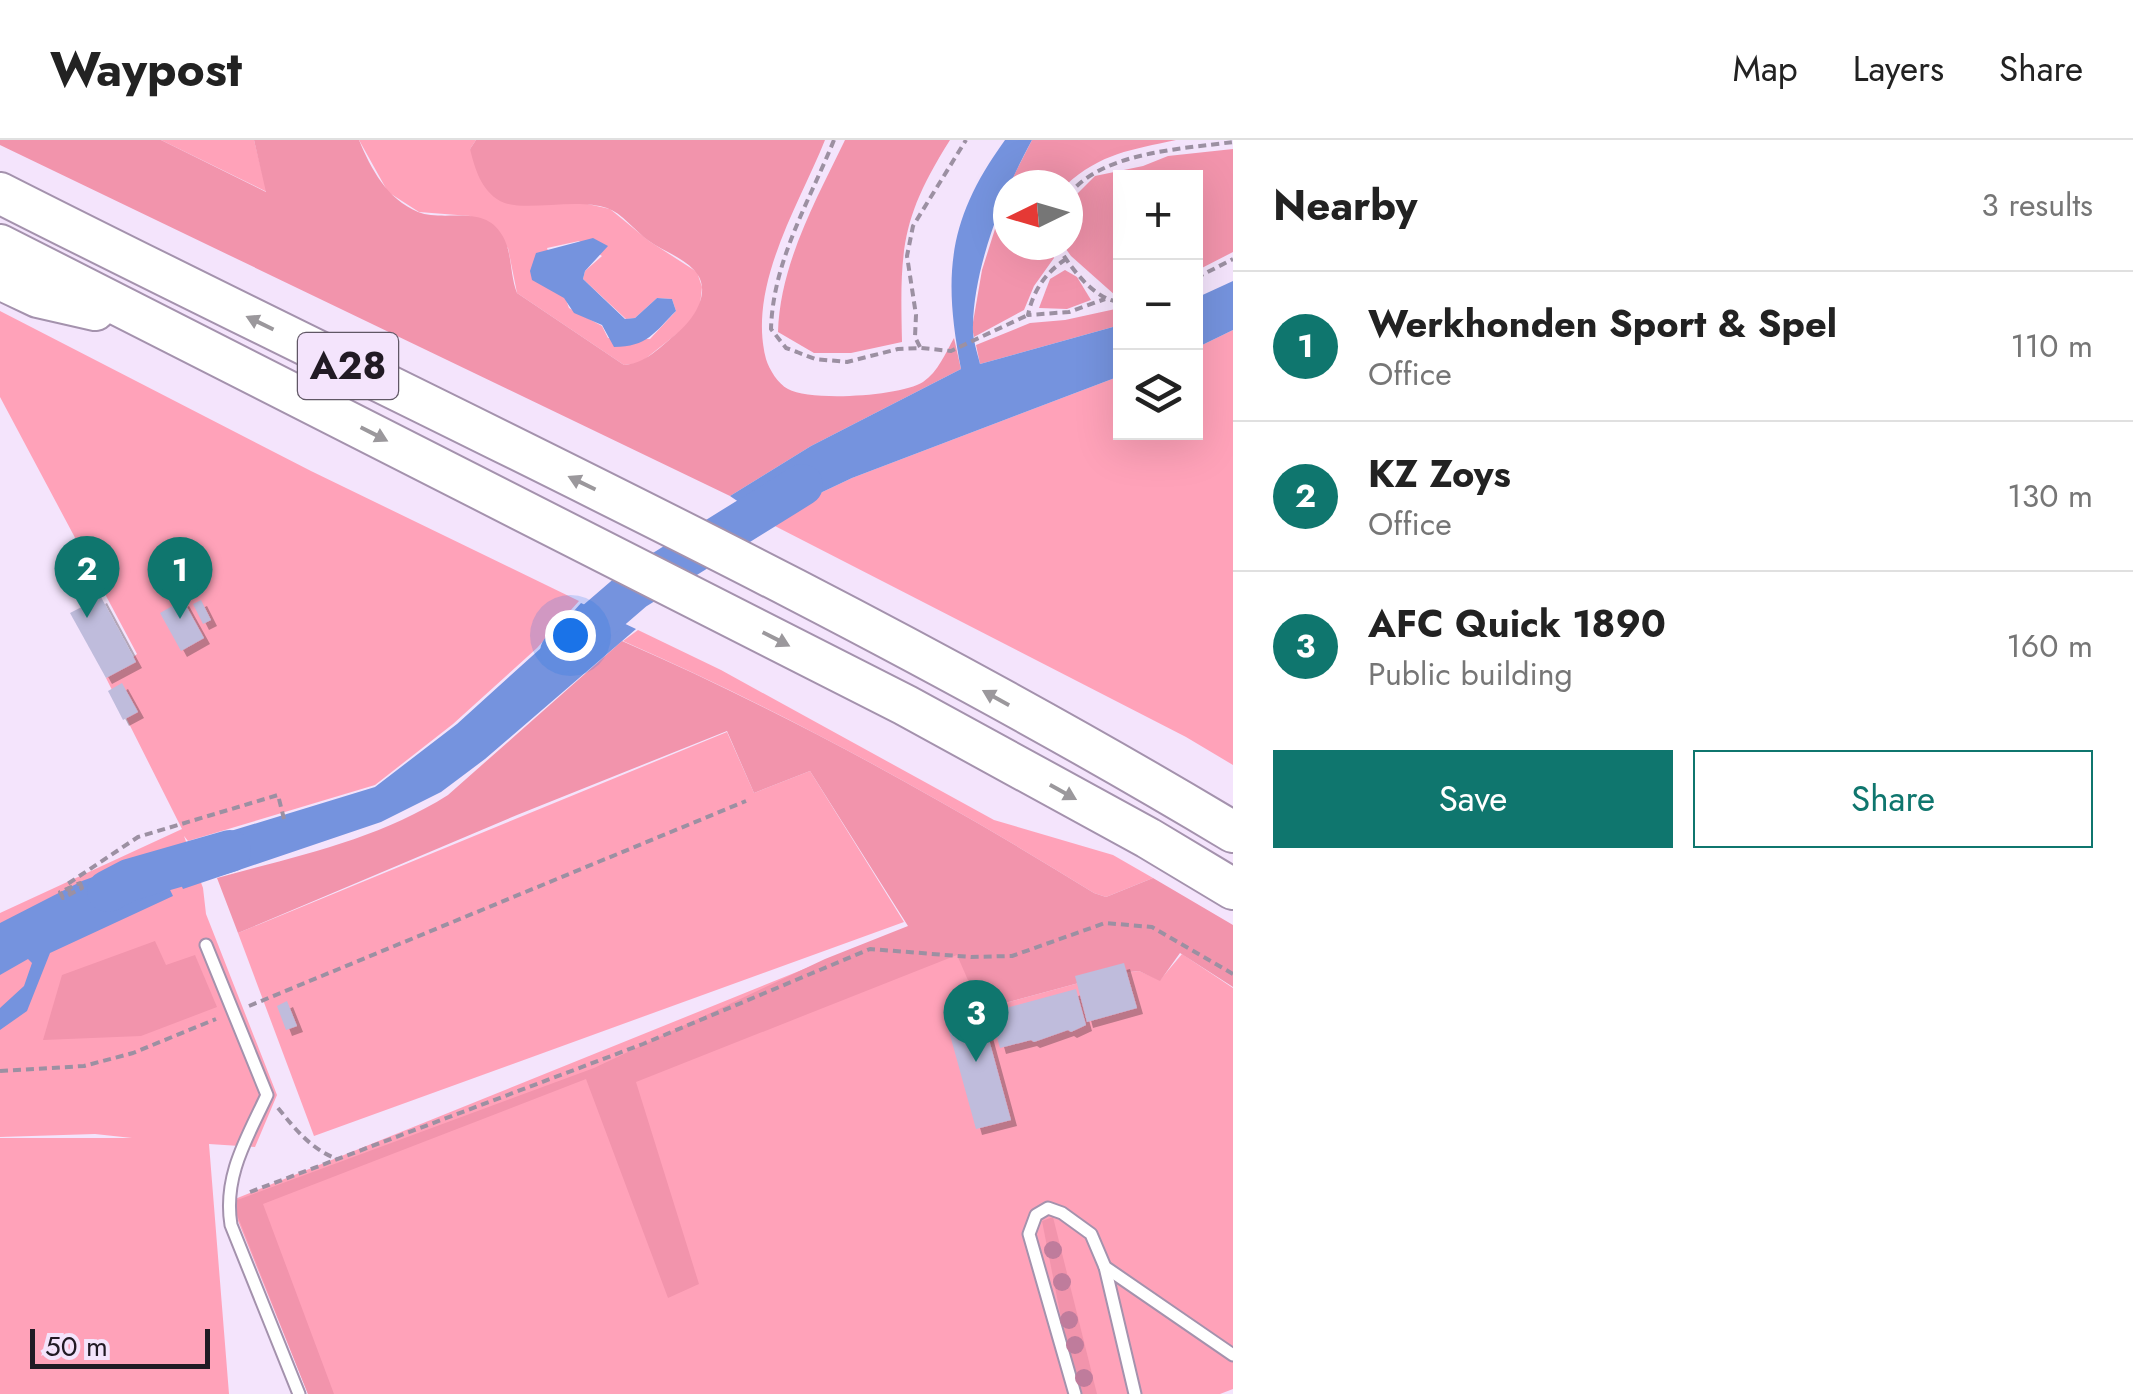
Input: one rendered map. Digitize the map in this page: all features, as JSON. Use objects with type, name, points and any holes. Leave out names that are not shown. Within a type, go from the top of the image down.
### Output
[{"type":"highway","name":"A28","points":[[9,195],[670,526],[982,690],[1233,832]]},
{"type":"highway","name":"A28","points":[[0,245],[906,705],[1148,838],[1233,890]]},
{"type":"highway","name":"A28","points":[[0,279],[38,296],[162,327]]},
{"type":"lane","points":[[206,945],[267,1094],[232,1172],[227,1201],[231,1225],[299,1394]]},
{"type":"lane","points":[[1075,1394],[1029,1234],[1036,1216],[1048,1208],[1091,1234],[1105,1267],[1135,1394]]},
{"type":"lane","points":[[1105,1267],[1233,1355]]},
{"type":"path","points":[[834,140],[792,233],[773,298],[771,330],[786,348],[815,359],[847,362],[898,350],[951,352],[1028,315],[1069,312],[1105,299],[1113,301]]},
{"type":"path","points":[[921,348],[915,337],[916,315],[907,256],[913,226],[966,140]]},
{"type":"path","points":[[1197,140],[1206,146]]},
{"type":"path","points":[[1083,180],[1105,166],[1233,142]]},
{"type":"path","points":[[1203,274],[1233,259]]},
{"type":"path","points":[[1028,315],[1037,288],[1051,269],[1064,260]]},
{"type":"path","points":[[1067,260],[1105,299]]},
{"type":"path","points":[[60,892],[70,891],[66,886],[138,837],[278,795],[284,819]]},
{"type":"path","points":[[0,1071],[100,1062],[133,1053],[746,800]]},
{"type":"path","points":[[227,1201],[643,1044],[870,948],[971,957],[1012,956],[1105,923],[1152,926],[1233,974]]},
{"type":"path","points":[[267,1094],[303,1138],[338,1160]]},
{"type":"shaded area","points":[[0,140],[161,140],[266,192],[254,140],[359,140],[381,182],[407,206],[428,215],[473,216],[492,224],[507,246],[517,293],[624,365],[651,354],[682,329],[699,305],[700,278],[684,261],[649,241],[607,208],[580,204],[522,206],[500,201],[483,185],[477,171],[470,149],[476,140],[825,140],[769,275],[762,331],[772,372],[784,387],[800,393],[835,396],[896,391],[928,378],[954,338],[961,369],[811,446],[730,496],[0,145]]},
{"type":"shaded area","points":[[161,140],[254,140],[267,192]]},
{"type":"shaded area","points":[[359,140],[476,140],[470,149],[515,205],[583,203],[610,209],[649,241],[697,272],[702,287],[700,305],[688,325],[640,363],[624,365],[517,293],[508,248],[470,216],[419,212],[388,192]],"holes":[[[579,241],[602,256],[585,271],[583,279],[626,319],[635,318],[657,298],[672,299],[676,311],[650,339],[608,338],[602,326],[569,308],[547,248]]]},
{"type":"shaded area","points":[[845,140],[950,140],[921,192],[906,236],[902,342],[851,353],[814,353],[778,332],[780,307],[801,233]]},
{"type":"shaded area","points":[[1032,140],[1176,140],[1104,159],[1083,172],[1017,170]]},
{"type":"shaded area","points":[[1233,149],[1233,252],[1203,267],[1203,170],[1124,170],[1168,156]]},
{"type":"shaded area","points":[[1113,172],[1113,293],[1076,260],[1083,260],[1083,188],[1095,176]]},
{"type":"shaded area","points":[[993,235],[993,260],[1053,260],[1034,286],[1024,310],[974,337],[972,328],[982,270]]},
{"type":"shaded area","points":[[1065,270],[1077,277],[1091,300],[1067,309],[1039,308],[1050,279]]},
{"type":"shaded area","points":[[1113,310],[1113,327],[980,364],[976,345],[1030,323]]},
{"type":"shaded area","points":[[0,311],[311,471],[579,601],[537,648],[453,724],[375,785],[188,841],[184,836],[203,888],[206,914],[277,1095],[255,1147],[209,1144],[229,1394],[0,1394],[0,1138],[132,1138],[95,1134],[0,1137],[0,913],[182,829],[106,678],[137,654],[0,397]]},
{"type":"shaded area","points":[[1233,330],[1233,765],[1186,737],[771,524],[852,478],[1113,379],[1113,440],[1203,440],[1203,345]]},
{"type":"shaded area","points":[[638,630],[721,670],[994,820],[1113,855],[1153,878],[1106,897],[1094,893],[863,759],[623,641]]},
{"type":"shaded area","points":[[622,641],[863,759],[1094,893],[1106,897],[1153,878],[1233,925],[1233,987],[1180,953],[1160,981],[1139,971],[1112,974],[990,1007],[978,1003],[957,955],[636,1082],[699,1284],[668,1298],[586,1079],[263,1204],[334,1394],[308,1394],[232,1202],[594,1068],[825,959],[908,926],[810,771],[754,793],[727,731],[238,933],[217,878],[365,835],[421,811],[448,795]]},
{"type":"shaded area","points":[[727,732],[754,793],[810,771],[904,922],[314,1136],[238,933]]},
{"type":"shaded area","points":[[943,913],[978,1003],[990,1007],[1112,974],[1139,971],[1160,980],[1182,954],[1233,988],[1233,1389],[1220,1394],[308,1394],[230,1201]]},
{"type":"shaded area","points":[[155,941],[166,965],[195,955],[217,1007],[141,1036],[43,1040],[62,975]]},
{"type":"shaded area","points":[[1053,1217],[1097,1394],[1076,1394],[1042,1221]]},
{"type":"water","points":[[1005,140],[1032,140],[1017,170],[993,170],[993,230],[979,278],[973,330],[980,364],[1113,327],[1113,379],[852,478],[771,524],[730,496],[811,446],[961,369],[952,305],[954,249],[971,196]]},
{"type":"water","points":[[593,238],[608,246],[585,271],[583,279],[625,319],[635,318],[657,298],[672,299],[676,311],[643,341],[614,347],[602,325],[574,313],[564,298],[532,280],[530,271],[536,253]]},
{"type":"water","points":[[1233,281],[1233,330],[1203,345],[1203,295]]},
{"type":"water","points":[[581,603],[636,629],[441,792],[381,822],[183,889],[165,851],[375,787],[457,724],[541,648]]},
{"type":"water","points":[[153,855],[173,896],[50,953],[27,1011],[0,1030],[0,1008],[24,986],[32,963],[28,959],[0,975],[0,923],[82,881]]},
{"type":"building","points":[[101,597],[136,662],[106,678],[70,613]]},
{"type":"building","points":[[183,600],[204,638],[181,651],[160,613]]},
{"type":"building","points":[[201,600],[211,620],[203,624],[193,604]]},
{"type":"building","points":[[122,683],[138,712],[123,720],[108,691]]},
{"type":"building","points":[[1124,963],[1137,1008],[1087,1022],[1075,976]]},
{"type":"building","points":[[1076,989],[1086,1025],[1071,1032],[1000,1048],[993,1023],[985,1025],[1011,1120],[976,1129],[947,1024]]},
{"type":"building","points":[[287,1001],[297,1026],[286,1030],[277,1006]]},
{"type":"waterway","points":[[561,652],[633,590],[802,485]]},
{"type":"waterway","points":[[108,891],[129,880],[230,851]]},
{"type":"place","name":"KZ Zoys","points":[[87,618]]},
{"type":"place","name":"Werkhonden Sport & Spel","points":[[180,619]]},
{"type":"place","name":"AFC Quick 1890","points":[[976,1062]]}]
